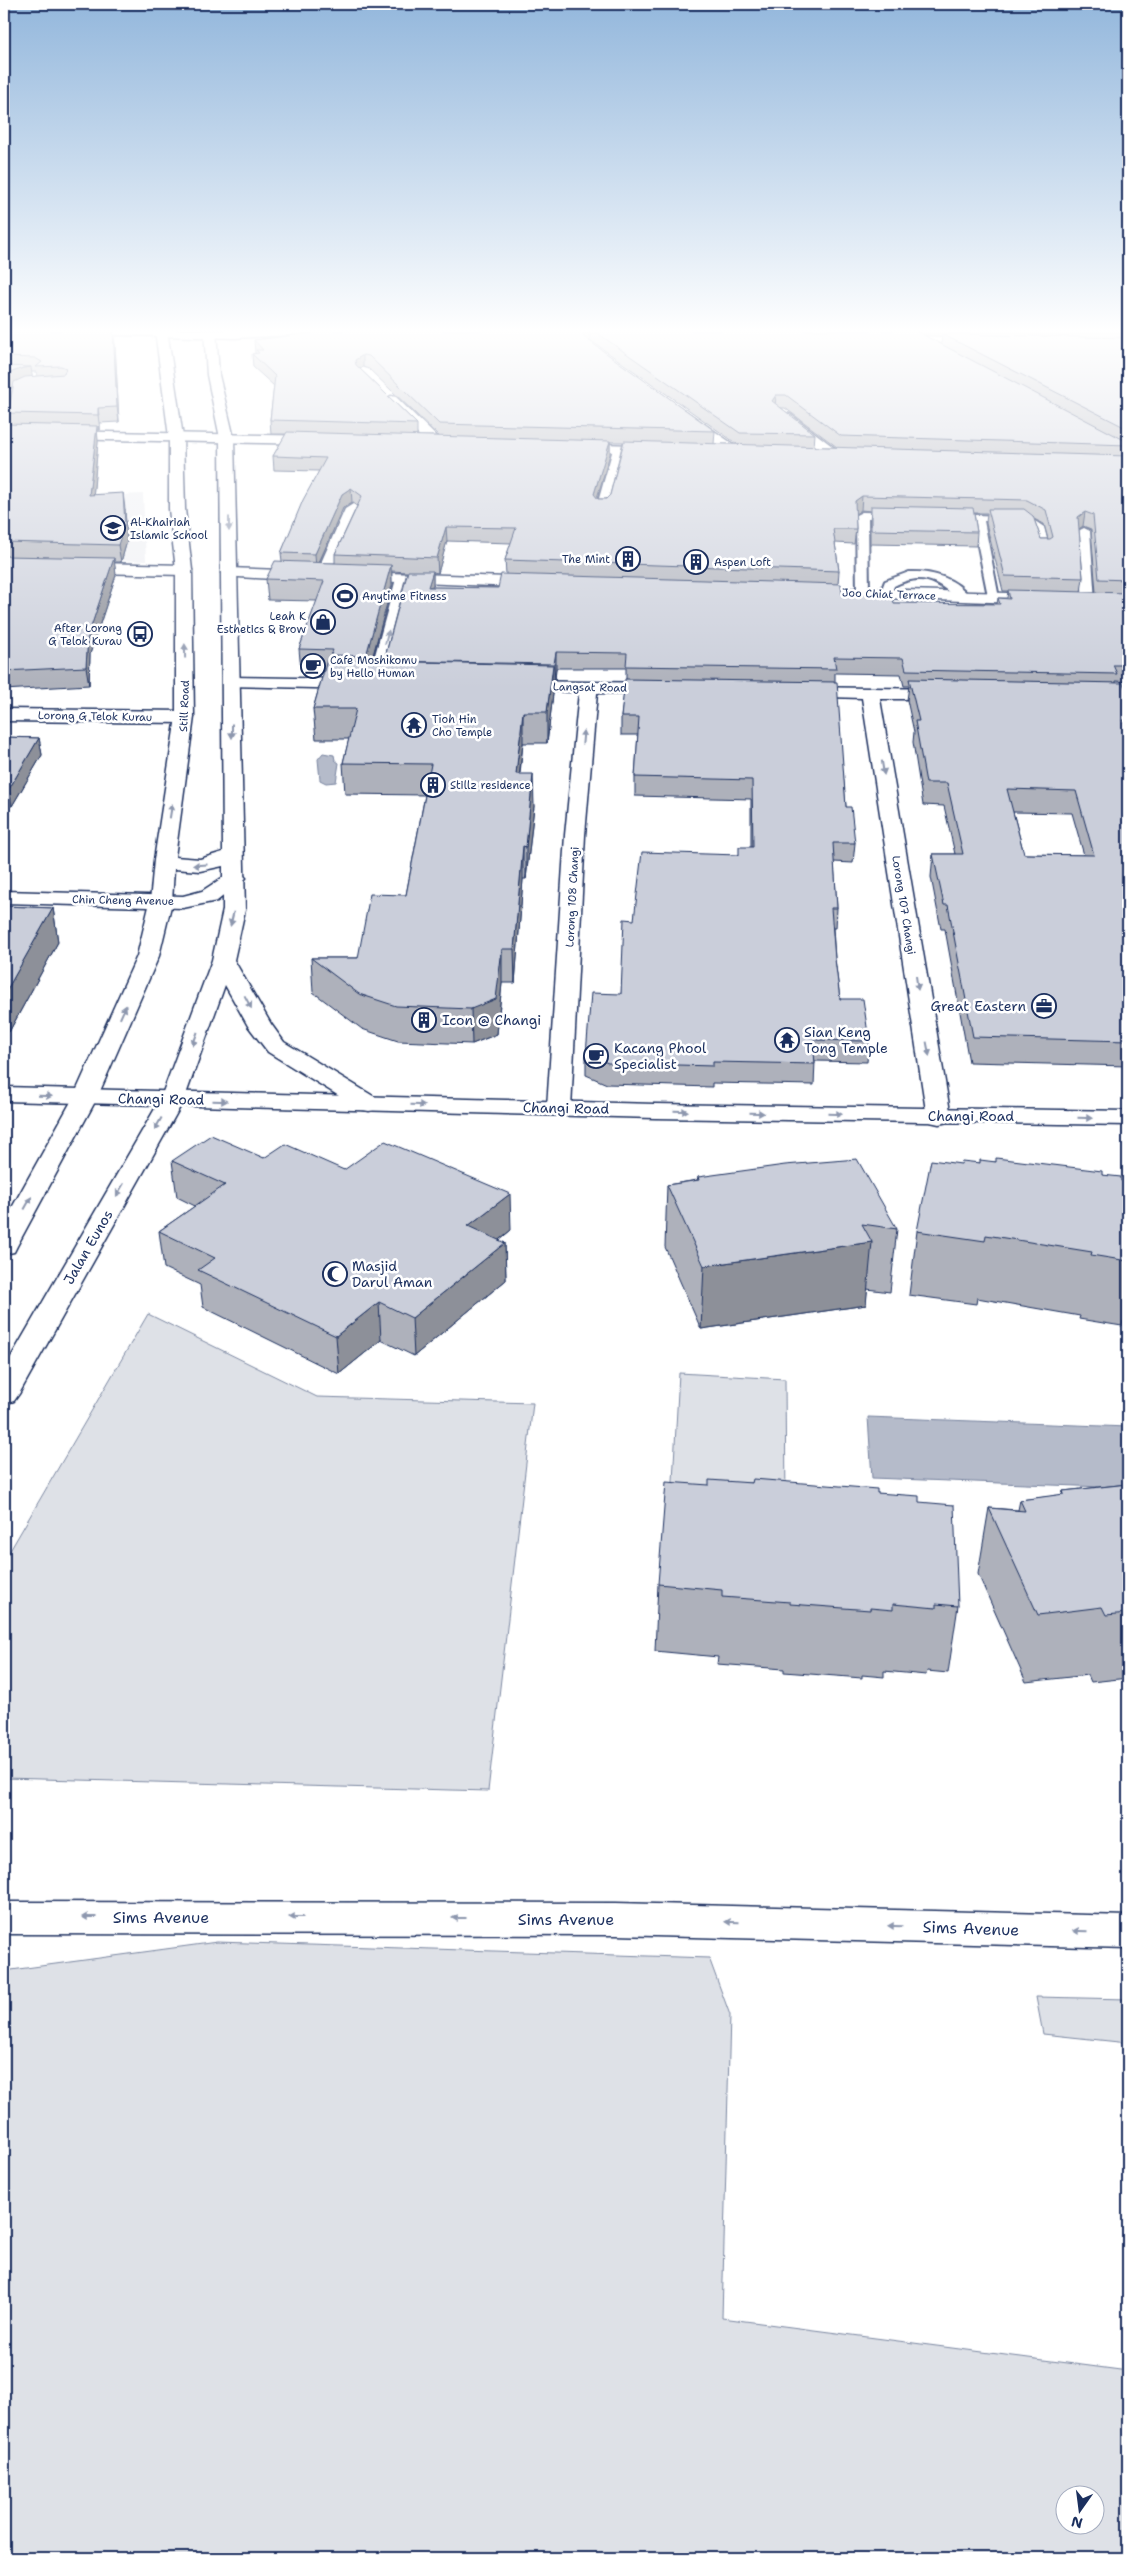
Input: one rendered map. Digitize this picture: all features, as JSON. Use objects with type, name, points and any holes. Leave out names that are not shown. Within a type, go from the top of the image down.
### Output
[{"type":"main road","name":"Still Road","points":[[85,1098],[148,956],[161,902],[164,860],[185,717],[184,570],[177,509],[176,450]]},
{"type":"main road","points":[[172,1100],[223,960],[234,910],[227,450]]},
{"type":"main road","points":[[664,450],[677,450]]},
{"type":"main road","points":[[706,451],[740,452],[736,450]]},
{"type":"main road","points":[[805,454],[840,455],[832,450]]},
{"type":"main road","points":[[323,576],[352,509]]},
{"type":"main road","points":[[4,566],[184,570]]},
{"type":"main road","points":[[229,573],[551,584]]},
{"type":"main road","name":"Joo Chiat Terrace","points":[[790,591],[1109,602]]},
{"type":"main road","points":[[232,682],[394,684]]},
{"type":"main road","name":"Langsat Road","points":[[501,686],[676,689]]},
{"type":"main road","name":"Lorong 108 Changi","points":[[559,1108],[575,835],[588,686]]},
{"type":"main road","points":[[783,691],[960,695]]},
{"type":"main road","name":"Lorong 107 Changi","points":[[870,693],[939,1116]]},
{"type":"main road","name":"Lorong G Telok Kurau","points":[[4,715],[185,717]]},
{"type":"main road","points":[[164,860],[195,866],[223,860],[234,854]]},
{"type":"main road","name":"Chin Cheng Avenue","points":[[4,897],[161,902],[198,899],[209,896],[235,878]]},
{"type":"main road","points":[[223,960],[260,1026],[276,1047],[369,1104]]},
{"type":"main road","name":"Changi Road","points":[[4,1094],[172,1100],[939,1116],[1128,1118]]},
{"type":"main road","points":[[4,1246],[85,1098]]},
{"type":"main road","name":"Jalan Eunos","points":[[4,1394],[172,1100]]},
{"type":"main road","name":"Sims Avenue","points":[[4,1918],[616,1919],[1128,1932]]},
{"type":"lane","points":[[602,510],[618,450]]},
{"type":"lane","points":[[863,594],[862,515],[910,516]]},
{"type":"lane","points":[[939,517],[1025,519],[1038,528],[1044,550]]},
{"type":"lane","points":[[978,518],[993,598]]},
{"type":"lane","points":[[1084,531],[1087,560],[1085,575],[1089,601]]},
{"type":"lane","points":[[374,684],[402,579]]},
{"type":"shaded area","name":"Al-Khairiah Islamic School","points":[[143,494],[146,561],[81,560],[81,497]]},
{"type":"shaded area","points":[[148,1314],[317,1397],[533,1403],[488,1791],[4,1778],[4,1561]]},
{"type":"shaded area","points":[[679,1373],[785,1379],[786,1505],[672,1499]]},
{"type":"shaded area","points":[[217,1942],[709,1958],[730,2015],[722,2318],[1128,2371],[1128,2558],[4,2558],[4,1971]]},
{"type":"shaded area","points":[[1036,1997],[1128,1999],[1128,2043],[1043,2034]]},
{"type":"water","points":[[323,753],[334,755],[335,760],[339,763],[336,782],[326,783],[320,780],[318,759]]},
{"type":"water","points":[[868,1417],[1128,1427],[1128,1488],[872,1478]]},
{"type":"building","points":[[4,450],[94,450],[89,495],[123,493],[125,524],[118,545],[4,542]]},
{"type":"building","points":[[277,450],[607,450],[594,494],[598,499],[606,499],[610,495],[622,450],[912,450],[1128,456],[1128,580],[1099,579],[1093,515],[1085,512],[1078,517],[1083,578],[1005,576],[988,509],[1024,509],[1033,516],[1041,539],[1053,537],[1046,510],[1027,500],[862,496],[855,501],[856,529],[833,529],[839,571],[505,560],[516,528],[446,527],[437,558],[335,554],[362,496],[351,488],[342,494],[315,554],[281,553],[303,500],[326,458],[273,456]]},
{"type":"building","points":[[871,506],[973,508],[977,532],[871,530]]},
{"type":"building","points":[[4,556],[114,558],[88,636],[86,667],[4,671]]},
{"type":"building","points":[[275,561],[391,565],[366,656],[331,655],[333,650],[299,649],[324,581],[266,579]]},
{"type":"building","points":[[408,571],[433,571],[428,587],[498,588],[501,574],[841,584],[842,594],[892,595],[894,603],[1000,604],[998,598],[1010,599],[1008,590],[1128,593],[1128,665],[1113,665],[1117,674],[906,670],[903,658],[834,657],[836,669],[626,666],[627,653],[556,652],[554,664],[384,661]]},
{"type":"building","points":[[327,660],[553,665],[547,712],[523,712],[516,774],[533,774],[526,847],[523,846],[514,949],[502,949],[496,999],[471,1009],[396,1006],[359,994],[311,958],[358,958],[370,894],[406,895],[431,764],[343,763],[356,709],[313,709]]},
{"type":"building","points":[[625,679],[837,682],[846,807],[851,807],[855,843],[833,843],[837,908],[831,908],[835,959],[840,999],[863,999],[869,1041],[813,1040],[815,1064],[713,1062],[713,1066],[608,1063],[586,1054],[591,993],[621,994],[624,919],[634,920],[642,852],[739,855],[739,847],[753,847],[752,780],[635,777],[639,717],[621,717]]},
{"type":"building","points":[[909,679],[1123,683],[1128,694],[1128,720],[1123,720],[1128,734],[1128,1041],[973,1037],[948,905],[944,905],[933,854],[963,854],[947,783],[926,783],[915,721],[919,721]],"holes":[[[1007,789],[1076,791],[1094,855],[1024,854]]]},
{"type":"building","points":[[4,737],[39,738],[9,789],[4,789]]},
{"type":"building","points":[[4,906],[53,908],[4,995]]},
{"type":"building","name":"Masjid Darul Aman","points":[[211,1135],[264,1158],[285,1144],[344,1170],[385,1141],[510,1194],[468,1226],[505,1243],[412,1318],[379,1302],[336,1336],[198,1270],[215,1258],[159,1231],[225,1185],[172,1161]]},
{"type":"building","points":[[996,1158],[1102,1171],[1102,1175],[1121,1177],[1121,1181],[1128,1182],[1128,1261],[1091,1255],[1092,1252],[986,1235],[985,1241],[917,1231],[931,1160],[961,1164],[962,1161],[980,1163],[980,1160],[996,1162]]},
{"type":"building","points":[[857,1159],[897,1229],[862,1224],[872,1242],[704,1266],[667,1185],[699,1180],[698,1177],[785,1165]]},
{"type":"building","points":[[753,1479],[877,1489],[877,1493],[919,1496],[919,1502],[954,1505],[958,1606],[936,1604],[936,1608],[893,1604],[893,1610],[870,1608],[870,1610],[722,1597],[722,1590],[658,1584],[666,1482],[709,1485],[709,1480],[752,1483]]},
{"type":"building","points":[[1128,1484],[1128,1613],[1106,1615],[1102,1607],[1038,1615],[989,1508],[1025,1511],[1020,1500],[1064,1494],[1063,1491]]},
{"type":"place","name":"Al-Khairiah Islamic School","points":[[113,528]]},
{"type":"place","name":"The Mint","points":[[628,559]]},
{"type":"place","name":"Aspen Loft","points":[[696,562]]},
{"type":"place","name":"Anytime Fitness","points":[[345,596]]},
{"type":"place","name":"Leah K Esthetics & Brow","points":[[323,622]]},
{"type":"place","name":"After Lorong G Telok Kurau","points":[[140,634]]},
{"type":"place","name":"Cafe Moshikomu by Hello Human","points":[[313,666]]},
{"type":"place","name":"Tioh Hin Cho Temple","points":[[414,725]]},
{"type":"place","name":"Stillz residence","points":[[433,785]]},
{"type":"place","name":"Great Eastern","points":[[1044,1006]]},
{"type":"place","name":"Icon @ Changi","points":[[424,1020]]},
{"type":"place","name":"Sian Keng Tong Temple","points":[[787,1040]]},
{"type":"place","name":"Kacang Phool Specialist","points":[[596,1056]]},
{"type":"place","name":"Masjid Darul Aman","points":[[335,1274]]}]
